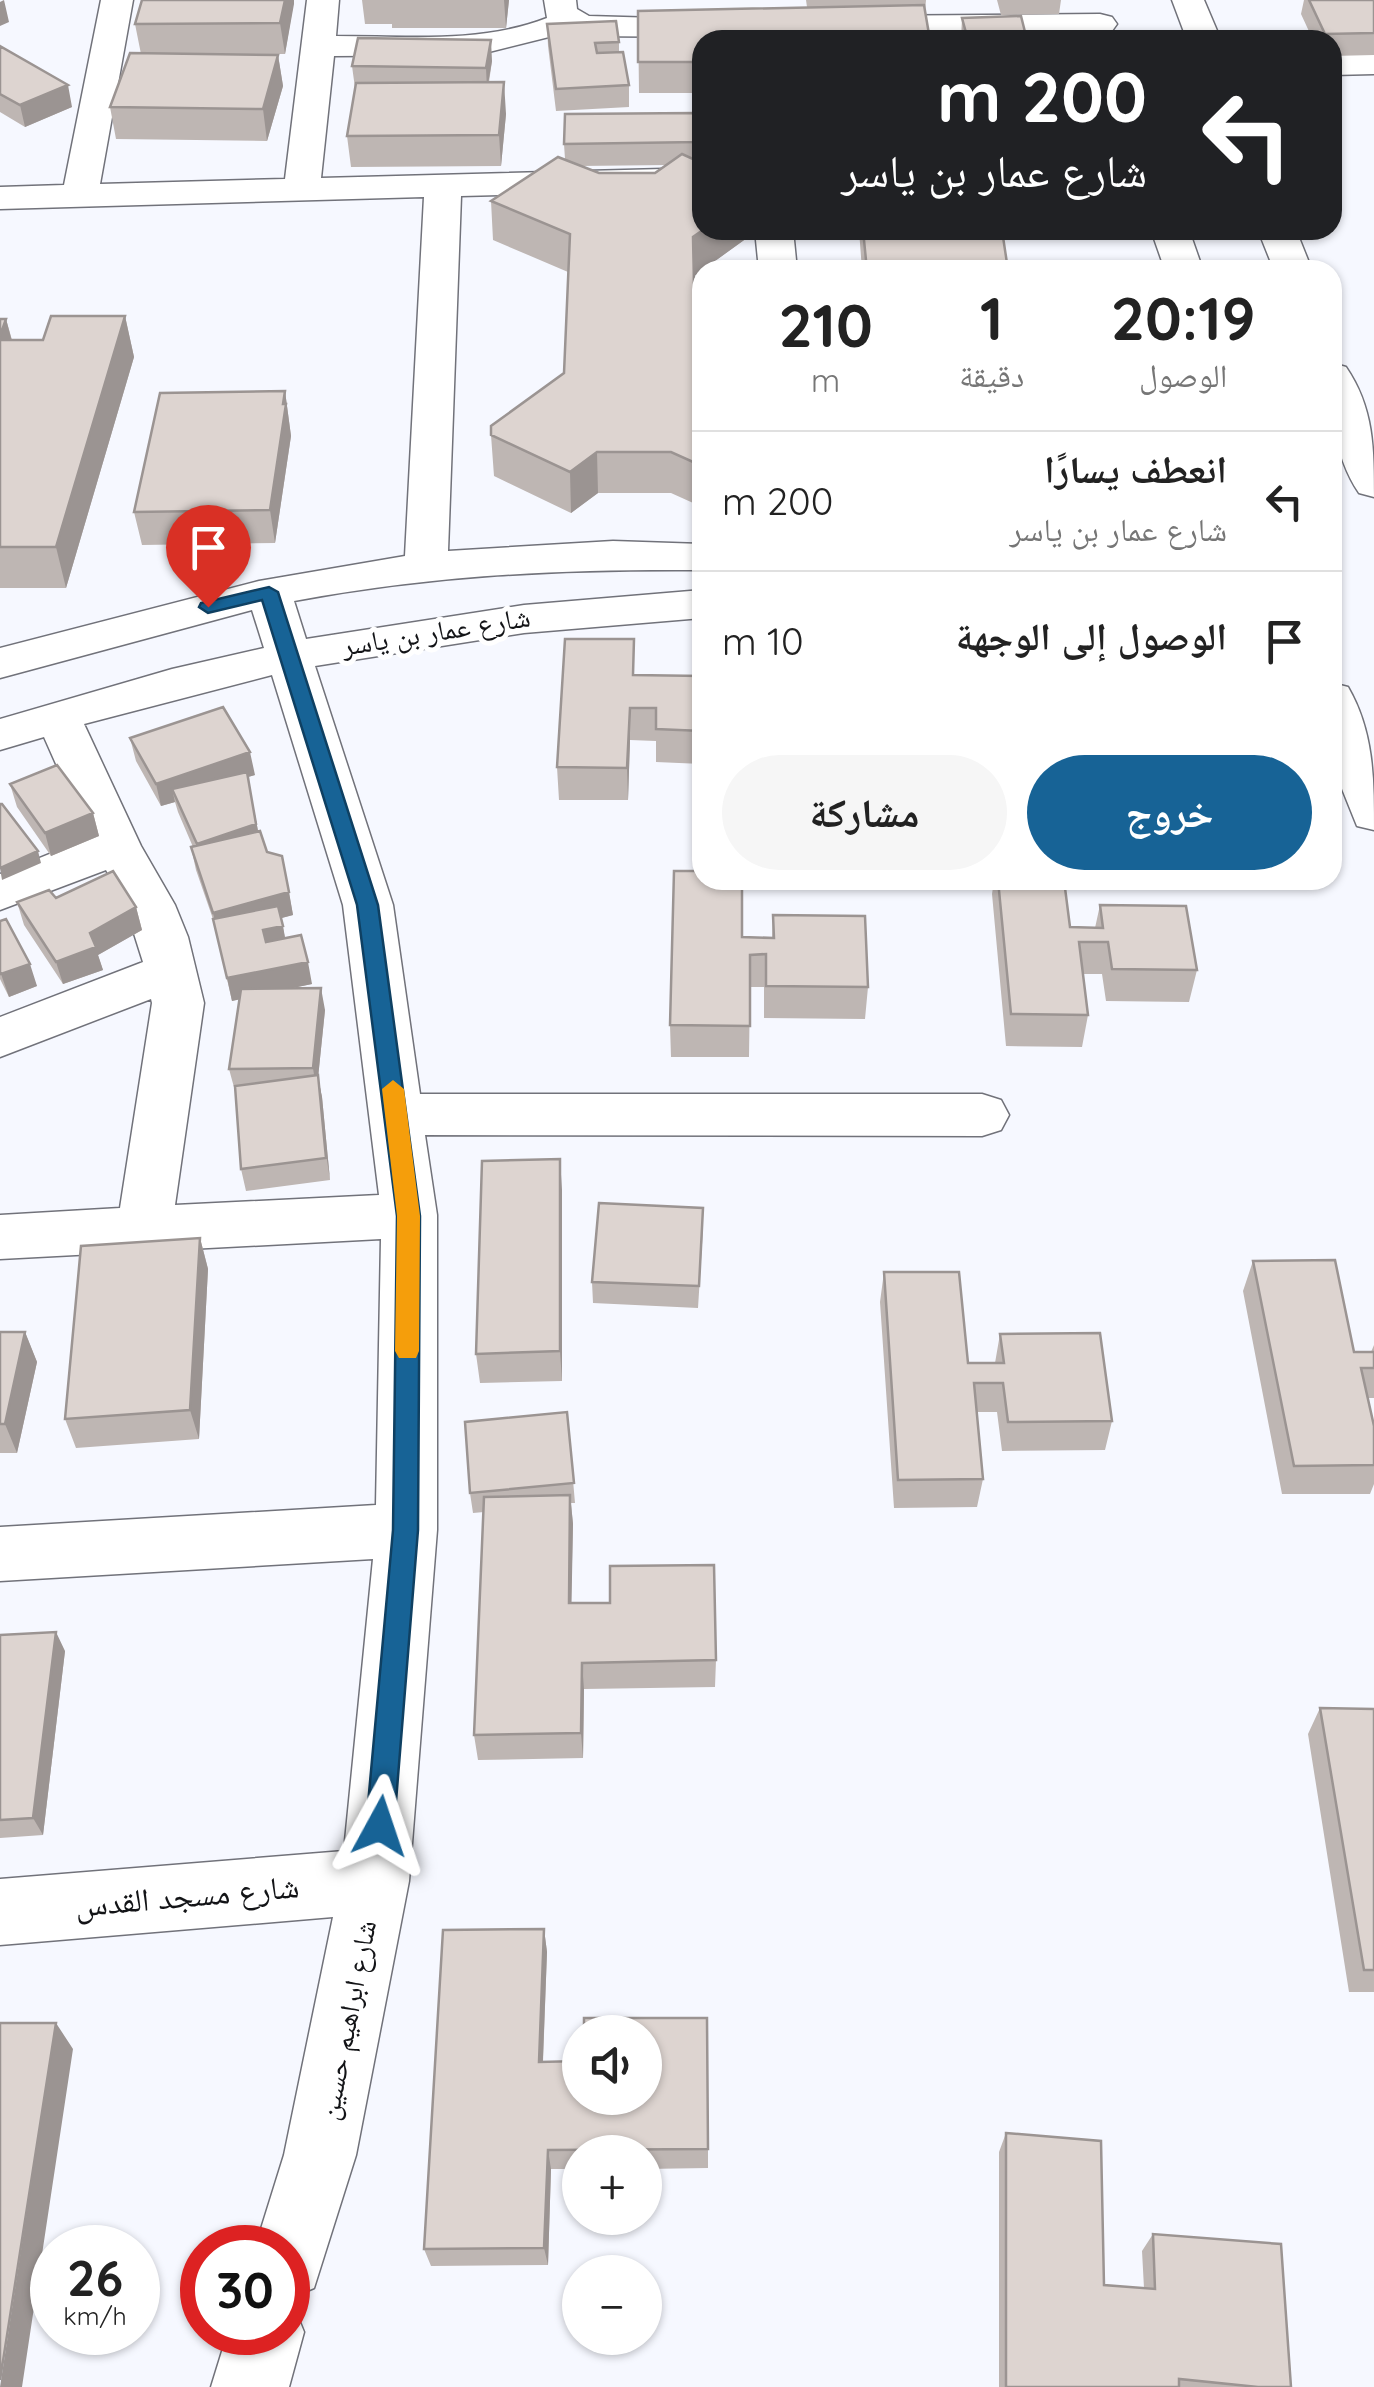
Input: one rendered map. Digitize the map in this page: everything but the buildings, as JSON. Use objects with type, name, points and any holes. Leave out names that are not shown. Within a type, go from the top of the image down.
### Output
[{"type":"street","points":[[80,196],[117,0]]},
{"type":"street","points":[[302,190],[323,0]]},
{"type":"street","points":[[1188,0],[1200,30]]},
{"type":"street","points":[[318,46],[496,43],[524,38],[564,11],[601,28],[745,27]]},
{"type":"street","points":[[818,26],[1099,21]]},
{"type":"street","points":[[1342,65],[1374,64]]},
{"type":"street","points":[[0,198],[692,179]]},
{"type":"street","points":[[426,567],[442,186]]},
{"type":"street","points":[[1342,401],[1374,483]]},
{"type":"street","name":"شارع عمار بن ياسر","points":[[0,663],[269,592],[347,576],[554,557],[692,558]]},
{"type":"street","name":"شارع ابراهيم حسين","points":[[269,592],[368,905],[409,1216],[406,1530],[375,1881],[320,2156],[299,2225]]},
{"type":"street","name":"شارع عمار بن ياسر","points":[[0,735],[57,716],[290,655],[506,619],[578,610],[692,604]]},
{"type":"street","points":[[57,716],[117,846],[150,905],[172,970],[178,1003],[144,1230]]},
{"type":"street","points":[[1342,726],[1374,814]]},
{"type":"street","points":[[0,892],[117,846]]},
{"type":"street","points":[[0,1038],[172,970]]},
{"type":"street","points":[[397,1114],[982,1114]]},
{"type":"street","points":[[0,1238],[409,1216]]},
{"type":"street","points":[[0,1554],[406,1530]]},
{"type":"street","name":"شارع مسجد القدس","points":[[0,1912],[375,1881]]},
{"type":"street","points":[[250,2387],[259,2355]]},
{"type":"slow traffic","points":[[393,1089],[409,1216],[407,1351]]},
{"type":"route","points":[[208,607],[269,592],[368,905],[409,1216],[406,1530],[380,1826]]}]
